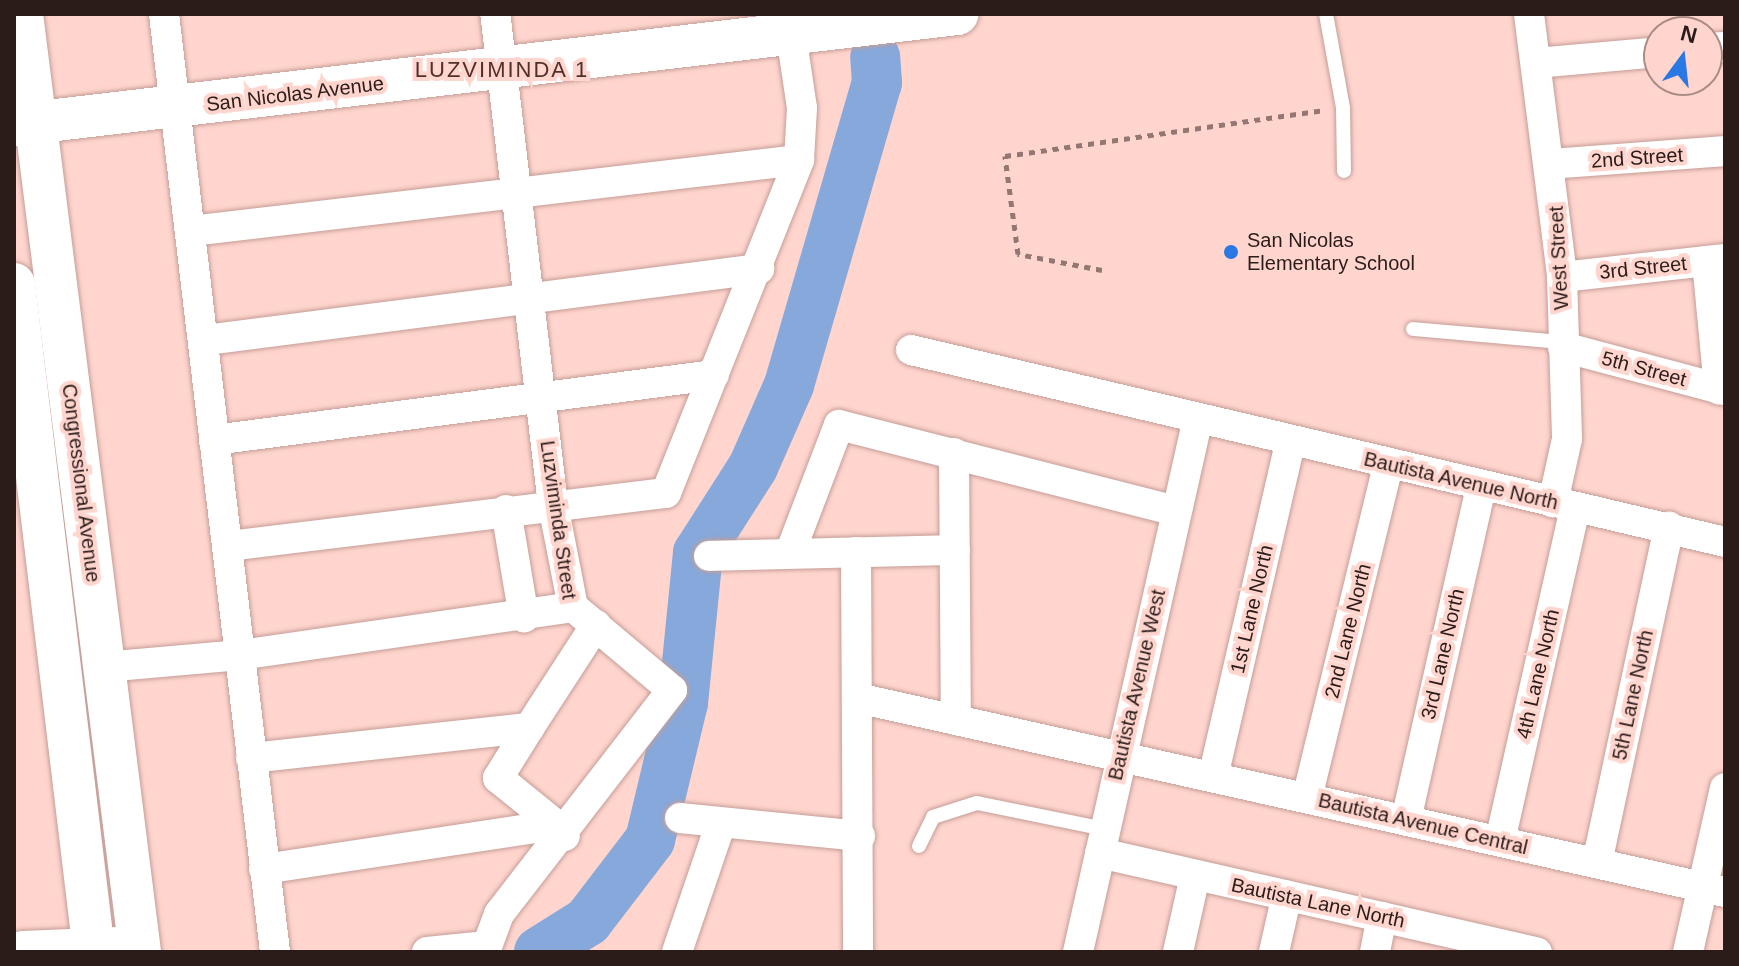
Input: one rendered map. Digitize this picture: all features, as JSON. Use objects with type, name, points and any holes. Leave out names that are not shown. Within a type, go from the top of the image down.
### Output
[{"type":"main road","name":"Congressional Avenue","points":[[22,14],[25,124],[69,384],[139,952]]},
{"type":"main road","name":"San Nicolas Avenue","points":[[25,124],[502,69],[724,28],[791,34],[957,14]]},
{"type":"main road","name":"Congressional Avenue","points":[[14,284],[28,512],[93,948]]},
{"type":"main road","points":[[23,952],[93,948],[139,952]]},
{"type":"street","points":[[164,14],[206,340],[214,440],[275,952]]},
{"type":"street","name":"Luzviminda Street","points":[[104,667],[240,655],[524,617],[585,616],[553,505],[495,14]]},
{"type":"street","name":"West Street","points":[[1529,14],[1562,277],[1567,439],[1564,505]]},
{"type":"street","points":[[228,546],[666,493],[759,269],[799,160],[802,108],[791,34]]},
{"type":"street","points":[[1536,63],[1643,53]]},
{"type":"street","name":"2nd Street","points":[[1549,164],[1725,151]]},
{"type":"street","points":[[191,231],[517,196],[799,160]]},
{"type":"street","points":[[1716,260],[1722,390]]},
{"type":"street","name":"3rd Street","points":[[1562,277],[1716,260]]},
{"type":"street","points":[[206,340],[759,269]]},
{"type":"street","name":"5th Street","points":[[1563,345],[1722,390]]},
{"type":"street","name":"Bautista Avenue North","points":[[911,350],[1481,488],[1669,527],[1725,542]]},
{"type":"street","points":[[214,440],[714,375]]},
{"type":"street","points":[[21,396],[69,384]]},
{"type":"street","name":"Bautista Avenue West","points":[[1078,952],[1198,418]]},
{"type":"street","points":[[790,553],[839,425],[1176,511]]},
{"type":"street","name":"1st Lane North","points":[[1213,777],[1291,440]]},
{"type":"street","points":[[954,453],[956,720]]},
{"type":"street","name":"2nd Lane North","points":[[1307,798],[1388,465]]},
{"type":"street","name":"3rd Lane North","points":[[1406,820],[1481,488]]},
{"type":"street","name":"4th Lane North","points":[[1500,841],[1564,505]]},
{"type":"street","points":[[506,510],[524,617]]},
{"type":"street","name":"5th Lane North","points":[[1597,863],[1669,527]]},
{"type":"street","points":[[709,556],[955,550]]},
{"type":"street","points":[[856,552],[862,699],[858,952]]},
{"type":"street","points":[[427,952],[486,949],[499,914],[560,830],[672,690],[585,616],[529,728],[498,778],[560,830]]},
{"type":"street","name":"Bautista Avenue Central","points":[[862,699],[1713,889]]},
{"type":"street","points":[[251,758],[529,728]]},
{"type":"street","points":[[1688,952],[1713,889],[1725,788]]},
{"type":"street","points":[[680,818],[860,836]]},
{"type":"street","points":[[677,952],[721,823]]},
{"type":"street","points":[[264,869],[560,830]]},
{"type":"street","name":"Bautista Lane North","points":[[1103,841],[1195,876],[1382,917],[1480,946],[1537,952]]},
{"type":"street","points":[[1178,952],[1195,876]]},
{"type":"street","points":[[1274,952],[1287,895]]},
{"type":"street","points":[[1375,952],[1382,917]]},
{"type":"lane","points":[[1326,14],[1343,108],[1344,171]]},
{"type":"lane","points":[[1413,329],[1563,345]]},
{"type":"lane","points":[[919,846],[933,817],[977,803],[1103,841]]},
{"type":"path","points":[[1102,270],[1018,254],[1005,156],[1343,108]]},
{"type":"waterway","points":[[539,952],[588,921],[650,840],[683,703],[698,553],[753,467],[789,385],[877,83],[875,57]]},
{"type":"place","name":"San Nicolas Elementary School","points":[[1231,252]]},
{"type":"district","name":"LUZVIMINDA 1","points":[[502,70]]}]
